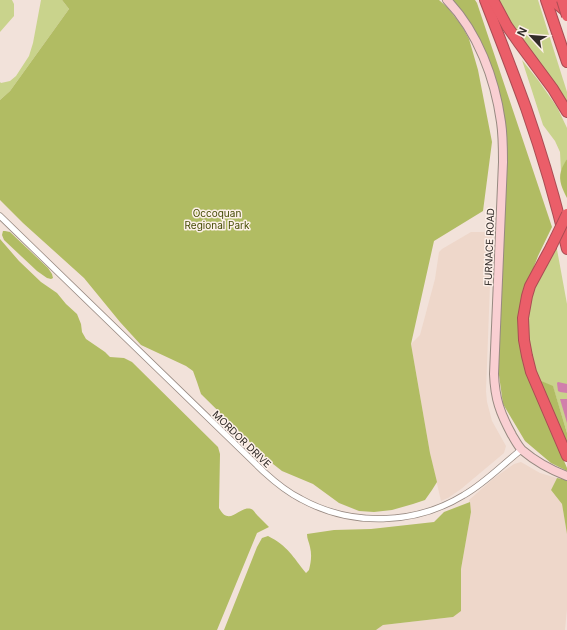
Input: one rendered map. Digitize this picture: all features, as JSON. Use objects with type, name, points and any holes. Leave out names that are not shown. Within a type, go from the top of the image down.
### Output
[{"type":"highway","points":[[485,0],[534,133],[550,183],[567,249]]},
{"type":"highway","points":[[493,0],[518,43],[567,112]]},
{"type":"highway","points":[[546,0],[567,62]]},
{"type":"highway","points":[[552,0],[567,12]]},
{"type":"highway","points":[[562,0],[567,16]]},
{"type":"highway","points":[[567,214],[530,286],[523,318],[524,340],[531,372],[567,456]]},
{"type":"main road","name":"FURNACE ROAD","points":[[447,0],[464,21],[476,42],[494,88],[501,124],[503,162],[494,361],[495,386],[498,404],[504,421],[521,450],[550,468],[567,476]]},
{"type":"street","name":"MORDOR DRIVE","points":[[0,216],[264,472],[291,494],[314,506],[342,515],[371,519],[401,517],[427,512],[450,503],[471,491],[521,450]]},
{"type":"shaded area","points":[[471,232],[492,232],[486,391],[492,421],[506,446],[504,453],[461,489],[441,501],[430,453],[411,344],[420,335],[435,279],[439,252]]},
{"type":"shaded area","points":[[558,382],[567,384],[567,393],[558,391]]},
{"type":"shaded area","points":[[560,399],[567,399],[567,423]]},
{"type":"shaded area","points":[[521,462],[540,473],[557,478],[551,490],[562,504],[567,534],[567,609],[565,630],[376,630],[383,625],[453,617],[460,588],[461,569],[471,512],[469,500],[494,478],[514,464]]},
{"type":"green space","points":[[0,0],[12,0],[14,4],[14,16],[0,32]]},
{"type":"green space","points":[[41,0],[62,0],[69,9],[10,91],[0,100],[0,82],[10,81],[16,76],[29,56]]},
{"type":"green space","name":"Occoquan Regional Park","points":[[62,0],[439,0],[448,8],[462,26],[469,39],[478,70],[492,142],[483,211],[434,241],[411,344],[430,453],[437,482],[425,500],[392,510],[374,512],[359,511],[339,503],[313,484],[282,471],[268,460],[201,394],[193,371],[186,366],[141,345],[84,278],[23,223],[0,200],[0,100],[10,91],[69,9]]},
{"type":"green space","points":[[452,0],[475,0],[477,3],[552,227],[538,256],[524,293],[519,315],[519,334],[523,363],[567,471],[551,463],[525,441],[503,404],[498,368],[505,211],[503,109],[480,41]]},
{"type":"green space","points":[[497,0],[538,0],[567,92],[567,107],[507,19]]},
{"type":"green space","points":[[522,60],[557,107],[567,128],[567,159],[561,171],[560,152],[555,141],[543,125]]},
{"type":"green space","points":[[567,159],[567,198],[561,185],[560,175],[561,169]]},
{"type":"green space","points":[[3,231],[10,232],[48,268],[53,278],[47,278],[37,271],[4,240],[2,235]]},
{"type":"green space","points":[[0,239],[19,261],[41,282],[57,293],[77,314],[82,332],[86,339],[110,357],[124,358],[132,362],[218,447],[220,454],[219,508],[223,514],[231,516],[249,508],[253,510],[269,527],[257,533],[217,630],[0,630]]},
{"type":"green space","points":[[556,244],[567,304],[567,433],[553,387],[539,380],[532,358],[527,321],[531,295]]},
{"type":"green space","points":[[539,380],[553,386],[567,433],[567,446]]},
{"type":"green space","points":[[557,478],[567,480],[567,534],[562,504],[551,490]]},
{"type":"green space","points":[[470,502],[471,512],[461,569],[461,611],[453,617],[383,625],[376,630],[224,630],[262,538],[268,536],[281,544],[290,552],[306,573],[309,570],[311,561],[311,550],[307,534],[334,530],[371,529],[434,522],[444,512]]}]
